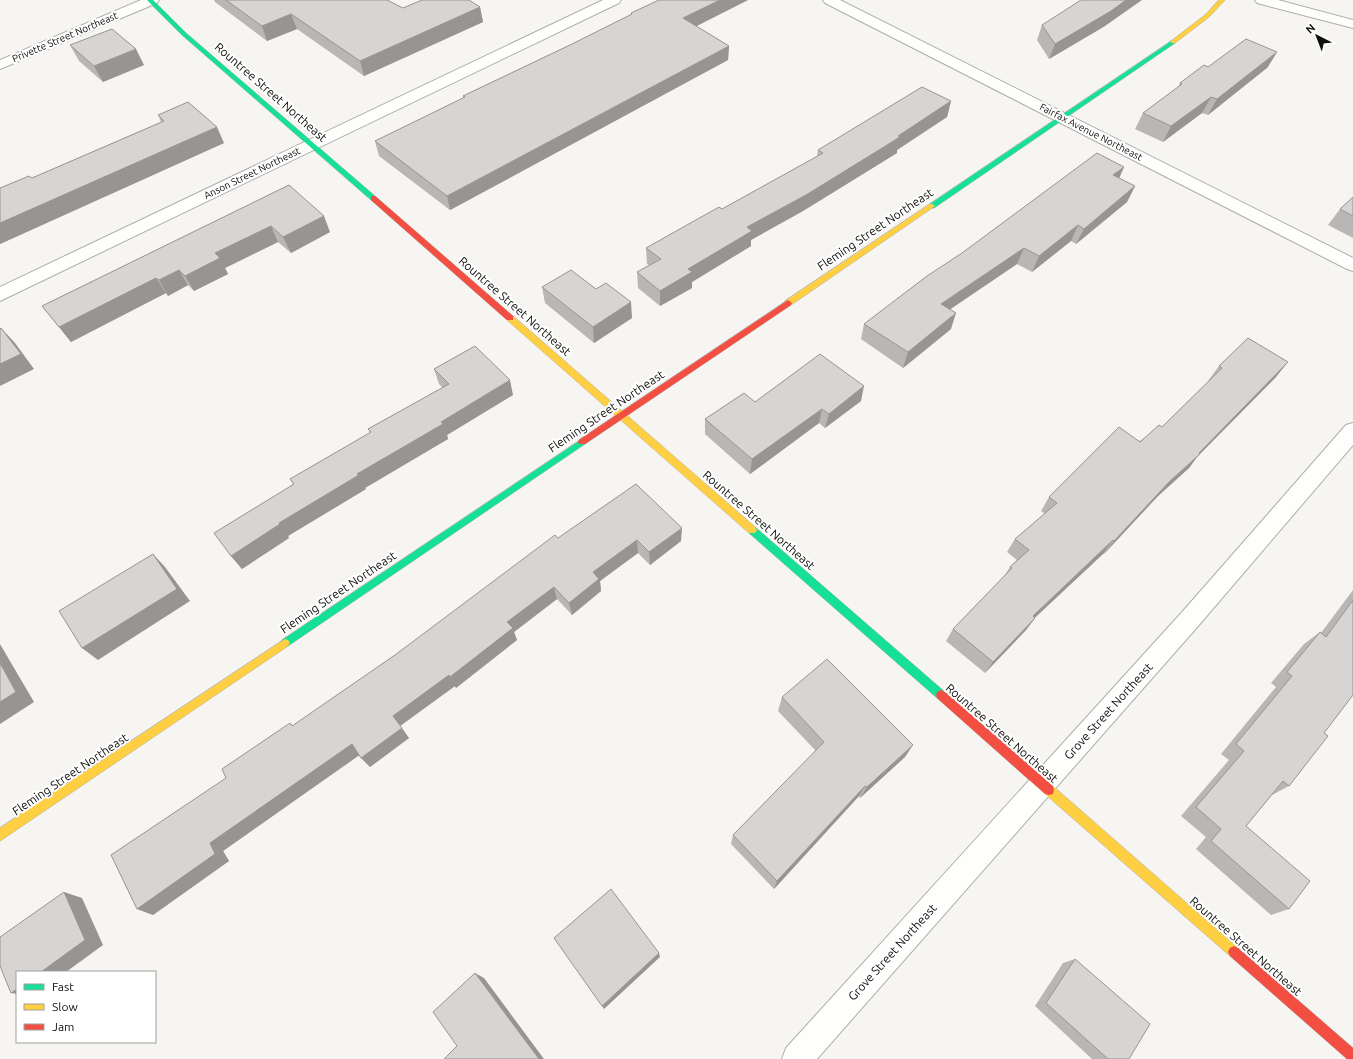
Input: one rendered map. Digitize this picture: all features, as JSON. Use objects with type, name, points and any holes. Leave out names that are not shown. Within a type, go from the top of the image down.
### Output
[{"type":"street","name":"Rountree Street Northeast","points":[[151,0],[184,34],[312,144],[1353,1056]]},
{"type":"street","name":"Privette Street Northeast","points":[[0,65],[151,0]]},
{"type":"street","name":"Anson Street Northeast","points":[[0,295],[614,0]]},
{"type":"street","name":"Fairfax Avenue Northeast","points":[[830,0],[1353,265]]},
{"type":"street","name":"Fleming Street Northeast","points":[[0,836],[1155,55],[1207,16],[1222,0]]},
{"type":"street","points":[[1262,0],[1353,24]]},
{"type":"street","name":"Grove Street Northeast","points":[[797,1059],[1192,618],[1353,431]]},
{"type":"building","points":[[226,0],[387,0],[403,8],[422,0],[469,0],[480,7],[360,61],[291,14],[262,26]]},
{"type":"building","points":[[659,0],[720,0],[683,18],[729,46],[447,196],[375,141],[465,97],[463,96],[572,44]]},
{"type":"building","points":[[1081,0],[1126,0],[1111,11],[1055,44],[1042,25]]},
{"type":"building","points":[[112,29],[136,49],[94,66],[70,45]]},
{"type":"building","points":[[1246,39],[1277,52],[1217,99],[1211,97],[1171,126],[1143,113],[1182,84],[1180,83],[1204,65],[1208,67]]},
{"type":"building","points":[[922,87],[951,101],[898,136],[900,137],[806,195],[747,227],[752,231],[688,269],[692,272],[660,291],[637,272],[661,259],[646,248],[719,207],[722,209],[823,153],[818,150]]},
{"type":"building","points":[[188,102],[217,127],[0,223],[0,188],[29,176],[32,178],[164,121],[158,115]]},
{"type":"building","points":[[1097,153],[1124,167],[1113,175],[1135,186],[1084,229],[1078,225],[1039,256],[1024,248],[941,304],[956,313],[908,352],[864,324],[927,276],[962,253]]},
{"type":"building","points":[[289,185],[324,216],[283,237],[271,226],[215,253],[220,258],[185,276],[179,270],[159,280],[156,278],[59,327],[42,306]]},
{"type":"building","points":[[1353,197],[1353,216],[1340,209]]},
{"type":"building","points":[[571,270],[596,289],[606,283],[631,302],[593,327],[542,287]]},
{"type":"building","points":[[1,328],[21,354],[0,364],[0,329]]},
{"type":"building","points":[[1248,338],[1288,362],[1199,453],[1200,454],[1169,482],[1114,541],[1113,540],[1033,616],[1035,618],[993,662],[953,629],[1012,568],[1010,567],[1029,550],[1015,539],[1057,503],[1049,497],[1119,427],[1140,442],[1159,425],[1162,427],[1222,368],[1219,366]]},
{"type":"building","points":[[475,346],[510,380],[441,422],[443,424],[357,474],[359,475],[279,523],[280,524],[231,556],[214,533],[294,484],[290,479],[371,432],[368,429],[449,384],[434,369]]},
{"type":"building","points":[[820,354],[864,386],[829,414],[822,409],[752,459],[705,419],[744,393],[755,402]]},
{"type":"building","points":[[636,484],[682,528],[649,552],[637,540],[593,572],[599,579],[569,603],[554,587],[507,622],[513,628],[450,677],[449,675],[393,716],[402,728],[361,758],[352,744],[210,843],[215,854],[137,909],[111,855],[226,778],[222,769],[290,723],[292,726],[395,655],[555,535],[558,538]]},
{"type":"building","points":[[153,554],[177,589],[82,648],[59,611]]},
{"type":"building","points":[[1353,600],[1353,695],[1324,733],[1328,736],[1289,786],[1283,781],[1246,826],[1310,881],[1289,909],[1211,841],[1221,829],[1196,807],[1244,751],[1236,744],[1292,676],[1287,672],[1320,632],[1326,637]]},
{"type":"building","points":[[827,659],[913,745],[867,787],[865,786],[777,881],[733,835],[824,742],[782,697]]},
{"type":"building","points":[[0,663],[16,692],[0,702]]},
{"type":"building","points":[[611,889],[659,953],[602,1006],[554,938]]},
{"type":"building","points":[[64,892],[85,940],[42,971],[16,971],[16,990],[11,993],[0,966],[0,937]]},
{"type":"building","points":[[1075,959],[1150,1024],[1129,1059],[1108,1059],[1046,1003]]},
{"type":"building","points":[[475,973],[539,1059],[444,1059],[457,1046],[433,1012]]},
{"type":"traffic: fast","points":[[150,0],[184,34],[373,198]]},
{"type":"traffic: fast","points":[[932,206],[1173,42]]},
{"type":"traffic: fast","points":[[285,643],[582,442]]},
{"type":"traffic: fast","points":[[752,530],[941,695]]},
{"type":"traffic: slow","points":[[1173,42],[1207,16],[1222,0]]},
{"type":"traffic: slow","points":[[788,303],[932,206]]},
{"type":"traffic: slow","points":[[510,318],[752,530]]},
{"type":"traffic: slow","points":[[0,835],[285,643]]},
{"type":"traffic: slow","points":[[1049,790],[1234,952]]},
{"type":"traffic: jam","points":[[373,198],[510,318]]},
{"type":"traffic: jam","points":[[582,442],[788,303]]},
{"type":"traffic: jam","points":[[941,695],[1049,790]]},
{"type":"traffic: jam","points":[[1234,952],[1353,1056]]}]
